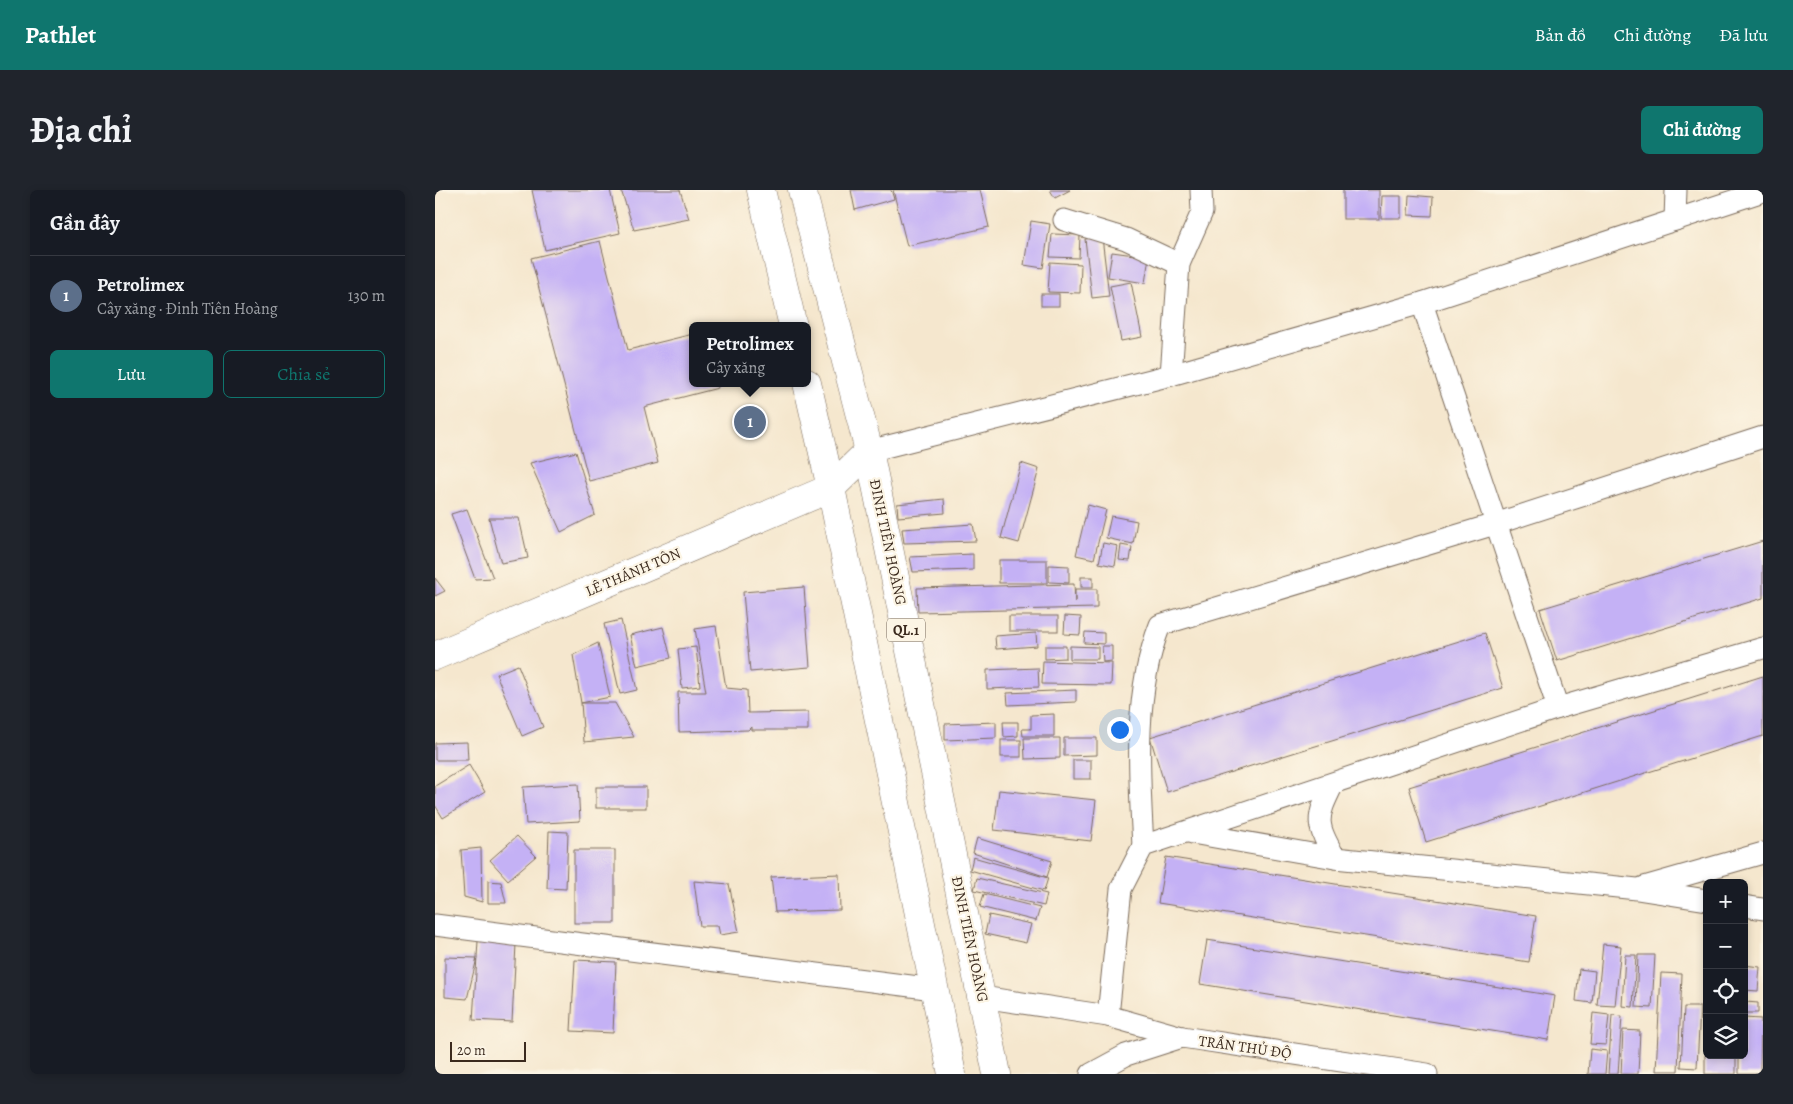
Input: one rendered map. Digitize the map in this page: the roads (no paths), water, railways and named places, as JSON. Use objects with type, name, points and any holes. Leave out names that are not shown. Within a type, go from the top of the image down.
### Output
[{"type":"main road","points":[[761,190],[792,322]]},
{"type":"main road","name":"ĐINH TIÊN HOÀNG","points":[[802,190],[869,451],[997,1074]]},
{"type":"main road","points":[[808,387],[831,488],[952,1074]]},
{"type":"main road","points":[[831,488],[869,451]]},
{"type":"main road","name":"LÊ THÁNH TÔN","points":[[435,656],[831,488]]},
{"type":"street","points":[[1171,375],[1179,264],[1202,212],[1201,190]]},
{"type":"street","points":[[1675,220],[1676,190]]},
{"type":"street","points":[[869,451],[1171,375],[1422,303],[1763,191]]},
{"type":"street","points":[[1064,220],[1126,238],[1179,264]]},
{"type":"street","points":[[1422,303],[1558,708]]},
{"type":"street","points":[[1108,1016],[1121,889],[1143,846],[1140,730],[1151,649],[1160,625],[1495,524],[1763,437]]},
{"type":"street","points":[[1143,846],[1558,708],[1763,648]]},
{"type":"street","points":[[1333,784],[1322,807],[1320,830],[1335,858]]},
{"type":"street","points":[[1189,832],[1335,858],[1637,889],[1703,899]]},
{"type":"street","points":[[1637,889],[1763,853]]},
{"type":"street","points":[[1748,907],[1763,909]]},
{"type":"street","points":[[435,925],[934,989]]},
{"type":"street","name":"TRẦN THỦ ĐỘ","points":[[982,997],[1108,1016],[1182,1037],[1427,1074]]},
{"type":"street","points":[[1091,1074],[1126,1055],[1182,1037]]},
{"type":"place","name":"Petrolimex","points":[[750,422]]}]
